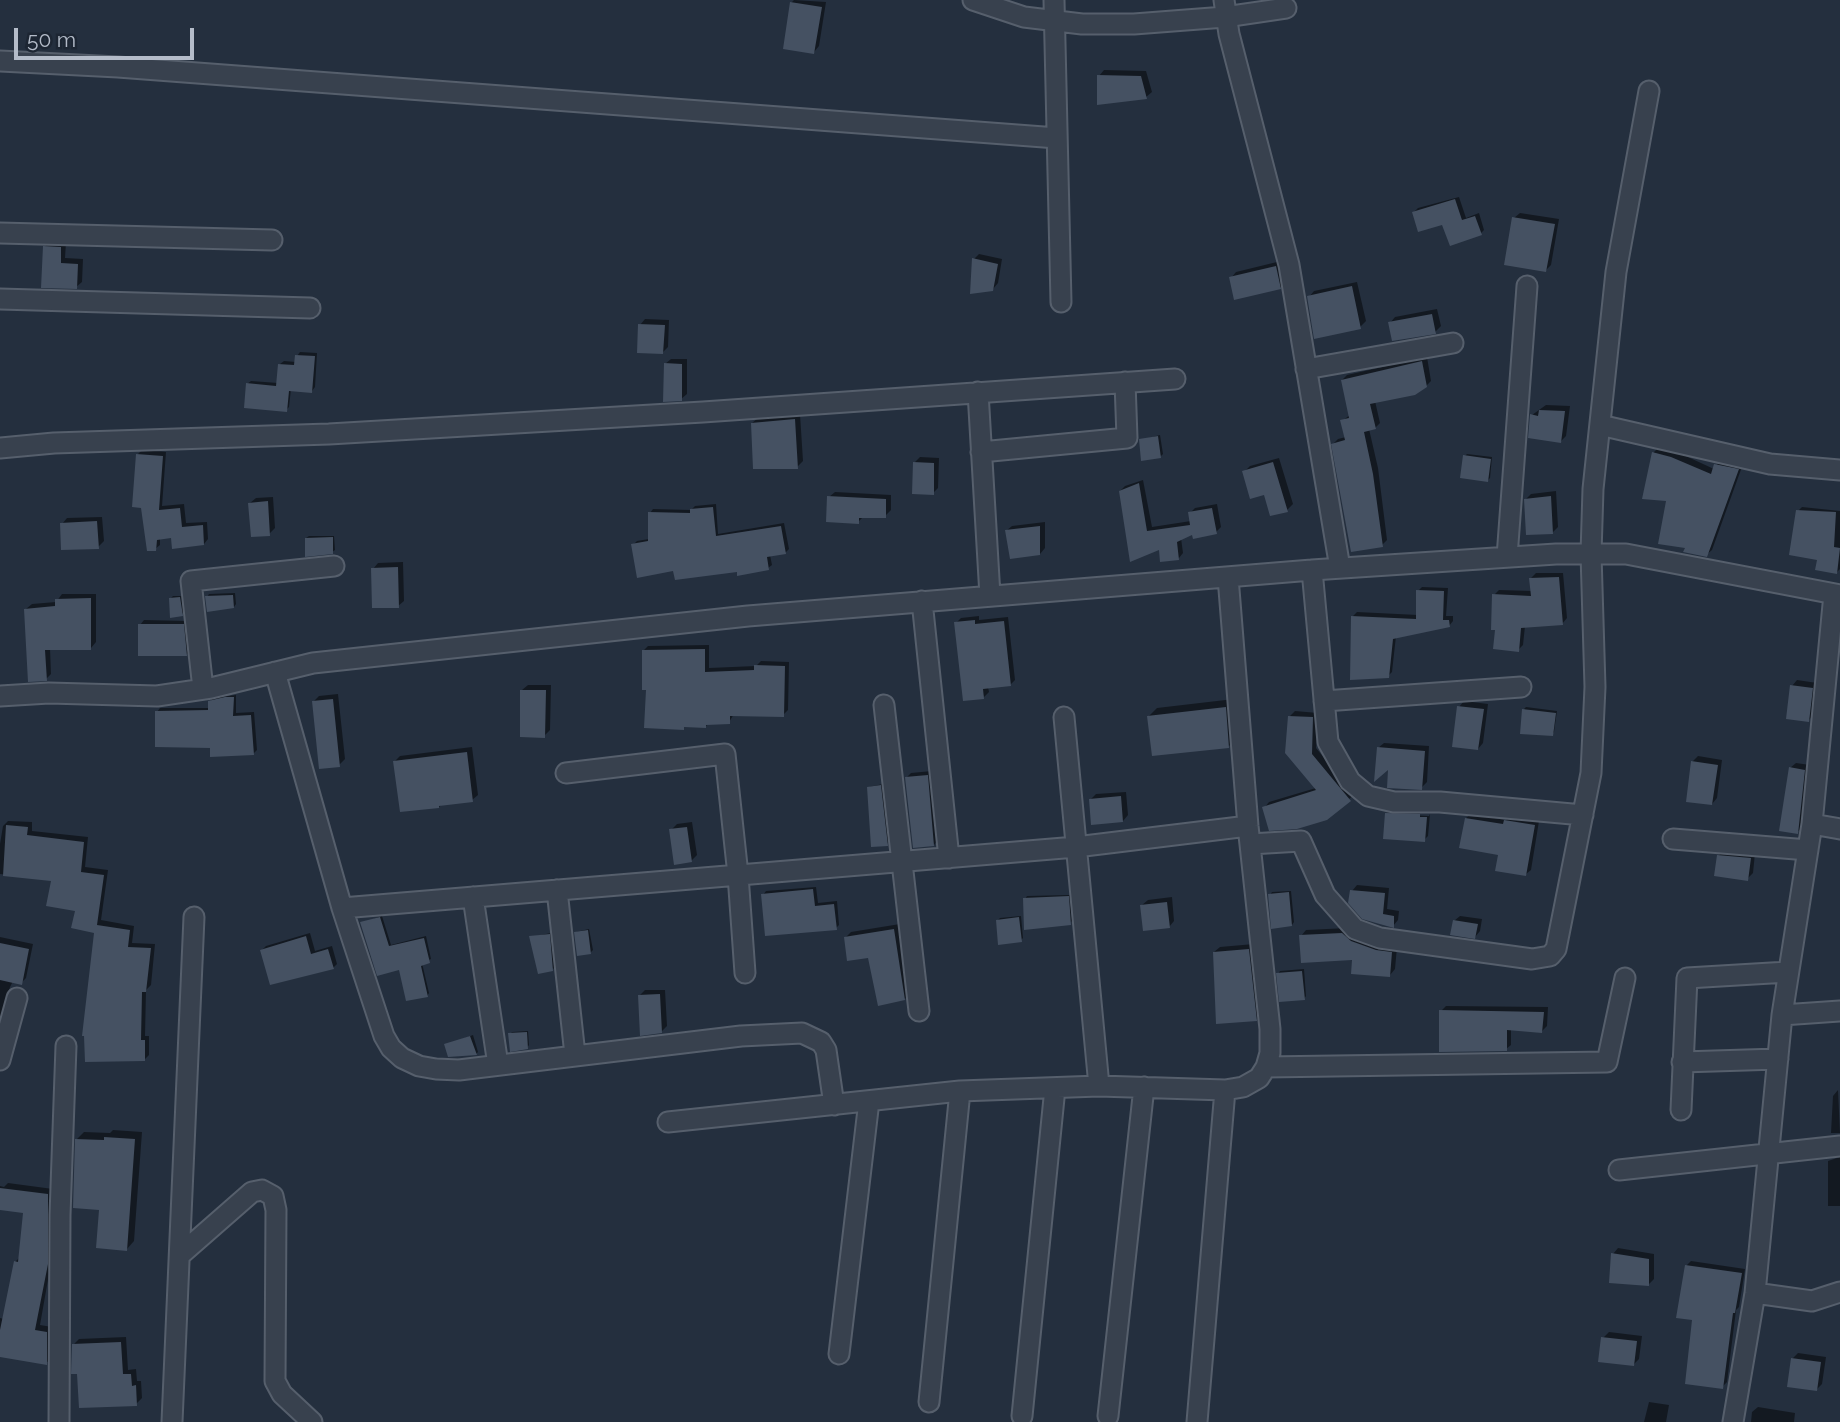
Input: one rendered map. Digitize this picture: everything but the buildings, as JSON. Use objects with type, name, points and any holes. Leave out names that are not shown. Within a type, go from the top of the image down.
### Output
[{"type":"street","points":[[973,0],[1024,17],[1082,23],[1134,24],[1225,9],[1286,8]]},
{"type":"street","points":[[1054,0],[1061,302]]},
{"type":"street","points":[[1225,9],[1289,265],[1340,568]]},
{"type":"street","points":[[0,61],[118,67],[1057,138]]},
{"type":"street","points":[[342,908],[1249,835],[1301,841],[1325,895],[1355,929],[1380,938],[1541,959],[1550,956],[1559,942],[1591,773],[1595,687],[1591,554],[1593,489],[1616,272],[1649,91]]},
{"type":"street","points":[[0,233],[272,240]]},
{"type":"street","points":[[1507,557],[1527,286]]},
{"type":"street","points":[[0,299],[310,308]]},
{"type":"street","points":[[1306,369],[1452,343]]},
{"type":"street","points":[[0,448],[54,443],[384,430],[703,412],[1175,379]]},
{"type":"street","points":[[981,452],[1127,438],[1125,382]]},
{"type":"street","points":[[978,392],[990,596]]},
{"type":"street","points":[[1600,425],[1770,464],[1840,470]]},
{"type":"street","points":[[0,696],[49,693],[157,696],[203,690],[313,663],[748,616],[1312,570],[1507,557],[1626,554],[1837,595],[1812,824],[1782,1015],[1755,1293],[1733,1422]]},
{"type":"street","points":[[203,690],[191,581],[334,566]]},
{"type":"street","points":[[1312,570],[1328,742],[1350,781],[1368,796],[1394,802],[1454,803],[1583,815]]},
{"type":"street","points":[[668,1122],[960,1091],[1098,1086],[1225,1090],[1243,1087],[1259,1078],[1270,1053],[1270,1029],[1249,835],[1228,577]]},
{"type":"street","points":[[922,601],[949,858]]},
{"type":"street","points":[[275,672],[342,908],[384,1036],[391,1048],[402,1058],[419,1066],[459,1070],[741,1036],[802,1033],[821,1042],[826,1050],[834,1105]]},
{"type":"street","points":[[1324,701],[1521,687]]},
{"type":"street","points":[[884,705],[919,1011]]},
{"type":"street","points":[[1063,717],[1098,1086]]},
{"type":"street","points":[[566,773],[725,754],[745,973]]},
{"type":"street","points":[[1812,824],[1840,829]]},
{"type":"street","points":[[1673,839],[1808,850]]},
{"type":"street","points":[[557,890],[575,1055]]},
{"type":"street","points":[[473,897],[498,1065]]},
{"type":"street","points":[[172,1422],[194,917]]},
{"type":"street","points":[[1681,1110],[1687,978],[1788,972]]},
{"type":"street","points":[[1266,1067],[1607,1062],[1625,978]]},
{"type":"street","points":[[0,1060],[18,998]]},
{"type":"street","points":[[1782,1015],[1840,1011]]},
{"type":"street","points":[[59,1422],[60,1215],[66,1046]]},
{"type":"street","points":[[1682,1062],[1778,1059]]},
{"type":"street","points":[[1108,1416],[1144,1087]]},
{"type":"street","points":[[1021,1416],[1055,1088]]},
{"type":"street","points":[[1198,1422],[1225,1090]]},
{"type":"street","points":[[929,1402],[960,1091]]},
{"type":"street","points":[[839,1354],[869,1101]]},
{"type":"street","points":[[1619,1170],[1840,1146]]},
{"type":"street","points":[[180,1255],[252,1192],[262,1190],[273,1196],[276,1210],[275,1381],[282,1394],[312,1422]]},
{"type":"street","points":[[1755,1293],[1812,1301],[1840,1292]]}]
